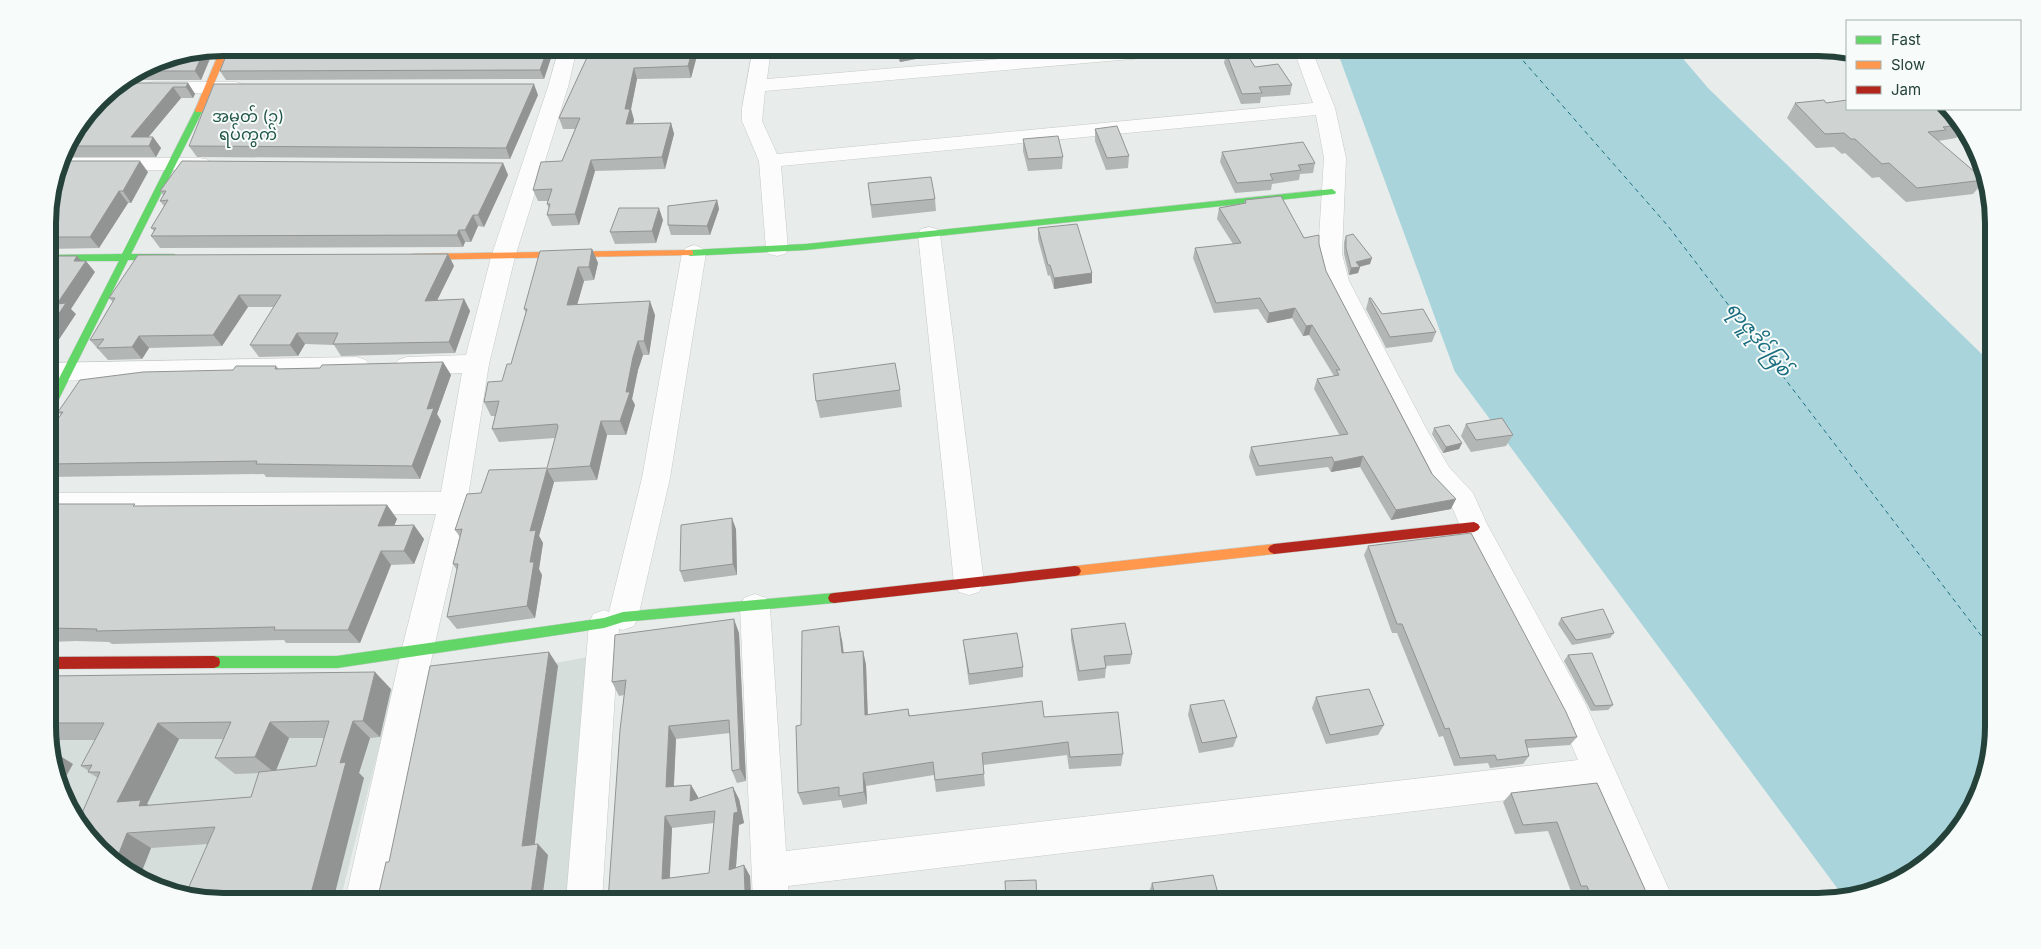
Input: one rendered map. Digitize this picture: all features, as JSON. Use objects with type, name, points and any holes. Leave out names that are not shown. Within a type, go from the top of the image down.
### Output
[{"type":"street","points":[[756,86],[1093,56]]},
{"type":"street","points":[[1305,56],[1325,108],[1335,158],[1330,254],[1337,281],[1439,475],[1463,501],[1474,527],[1574,713],[1652,892]]},
{"type":"street","points":[[58,372],[126,257],[210,88],[222,57]]},
{"type":"street","points":[[365,893],[417,652],[452,503],[476,364],[502,257],[521,167],[548,87],[563,57]]},
{"type":"street","points":[[761,57],[752,121],[761,146],[770,162],[777,249]]},
{"type":"street","points":[[132,88],[250,88]]},
{"type":"street","points":[[770,162],[1325,108]]},
{"type":"street","points":[[67,164],[222,165]]},
{"type":"street","points":[[403,257],[694,253],[777,249],[1332,192]]},
{"type":"street","points":[[929,234],[969,583]]},
{"type":"street","points":[[585,893],[613,620],[656,478],[694,253]]},
{"type":"street","points":[[57,258],[185,257]]},
{"type":"street","points":[[58,372],[476,364]]},
{"type":"street","points":[[56,504],[452,503]]},
{"type":"street","points":[[56,662],[337,662],[417,652],[613,620],[755,607],[1474,527]]},
{"type":"street","points":[[755,607],[771,886],[1600,773]]},
{"type":"shaded area","points":[[599,655],[572,893],[406,893],[445,683]]},
{"type":"shaded area","points":[[394,689],[342,893],[224,893],[191,890],[160,880],[122,858],[105,844],[91,827],[69,789],[62,769],[58,747],[56,694]]},
{"type":"water","name":"ရာဇူဒိုင်မြစ်","points":[[1339,56],[1681,56],[1708,88],[1985,357],[1985,725],[1982,758],[1972,789],[1962,809],[1943,836],[1910,865],[1871,884],[1839,891],[1455,372]]},
{"type":"building","points":[[1227,56],[1248,56],[1255,67],[1278,64],[1292,85],[1259,87],[1262,93],[1242,94]]},
{"type":"building","points":[[225,57],[545,57],[540,70],[220,71]]},
{"type":"building","points":[[587,57],[691,57],[688,66],[634,68],[625,109],[630,109],[626,124],[671,123],[662,157],[591,160],[575,214],[547,215],[550,204],[547,204],[552,189],[533,190],[541,162],[562,161],[580,118],[559,118]]},
{"type":"building","points":[[201,58],[195,71],[156,71],[170,65]]},
{"type":"building","points":[[188,83],[186,87],[173,87],[131,137],[153,137],[149,146],[76,146],[84,131],[105,105],[131,84]]},
{"type":"building","points":[[214,84],[534,84],[506,148],[189,146]]},
{"type":"building","points":[[1824,100],[1826,103],[1846,100],[1846,110],[1940,110],[1953,126],[1943,127],[1946,130],[1928,132],[1977,174],[1979,181],[1917,188],[1889,163],[1882,164],[1855,139],[1851,139],[1844,133],[1825,134],[1795,103]]},
{"type":"building","points":[[1117,126],[1129,156],[1107,158],[1095,129]]},
{"type":"building","points":[[1058,136],[1063,157],[1028,159],[1023,139]]},
{"type":"building","points":[[1303,142],[1315,163],[1298,165],[1301,170],[1270,174],[1273,180],[1237,183],[1222,152]]},
{"type":"building","points":[[69,161],[140,161],[123,191],[119,191],[90,237],[57,237],[59,191]]},
{"type":"building","points":[[182,161],[503,163],[478,215],[473,215],[465,230],[459,230],[457,235],[151,236],[156,228],[151,228],[168,200],[160,201],[166,191],[160,191]]},
{"type":"building","points":[[931,177],[935,199],[871,205],[868,183]]},
{"type":"building","points":[[1281,196],[1304,238],[1319,235],[1319,244],[1326,271],[1432,474],[1456,499],[1396,510],[1363,456],[1334,462],[1332,457],[1259,466],[1251,447],[1348,434],[1317,379],[1339,375],[1336,370],[1340,370],[1312,325],[1306,326],[1295,308],[1269,313],[1260,298],[1216,303],[1195,248],[1241,243],[1219,208],[1246,203],[1245,200]]},
{"type":"building","points":[[717,200],[707,226],[668,225],[668,206]]},
{"type":"building","points":[[619,208],[659,208],[652,231],[610,232]]},
{"type":"building","points":[[1077,224],[1092,273],[1054,278],[1050,265],[1048,265],[1038,228]]},
{"type":"building","points":[[1353,234],[1372,258],[1356,262],[1360,267],[1351,268],[1346,248],[1346,236]]},
{"type":"building","points":[[592,249],[589,267],[578,267],[567,305],[650,301],[644,341],[638,341],[633,357],[626,392],[630,392],[620,421],[601,421],[590,466],[547,469],[530,531],[536,530],[530,562],[534,562],[527,606],[447,617],[458,564],[453,564],[462,529],[455,530],[467,494],[481,493],[489,470],[547,468],[558,427],[557,424],[492,429],[499,401],[484,402],[488,382],[502,381],[507,364],[511,364],[527,309],[524,309],[540,251]]},
{"type":"building","points":[[448,254],[425,301],[464,299],[449,342],[333,344],[338,333],[297,333],[290,345],[250,345],[281,295],[239,295],[213,335],[139,336],[132,347],[97,348],[104,339],[90,340],[115,298],[109,298],[138,255]]},
{"type":"building","points":[[57,256],[77,256],[74,261],[86,261],[57,304],[66,303],[57,317]]},
{"type":"building","points":[[1369,298],[1371,298],[1382,314],[1423,309],[1436,332],[1390,337]]},
{"type":"building","points":[[443,362],[427,409],[434,408],[412,466],[256,464],[257,461],[57,464],[57,421],[63,412],[58,412],[80,380],[143,372],[233,370],[236,366],[276,366],[275,369],[320,368],[322,365]]},
{"type":"building","points":[[895,363],[900,390],[816,401],[813,374]]},
{"type":"building","points":[[1502,418],[1513,435],[1476,440],[1466,424]]},
{"type":"building","points":[[1449,425],[1462,443],[1446,447],[1434,428]]},
{"type":"building","points":[[56,504],[135,504],[133,506],[387,505],[378,526],[414,525],[404,551],[381,551],[348,630],[274,630],[275,627],[96,631],[97,629],[56,628]]},
{"type":"building","points":[[732,518],[733,564],[680,571],[681,525]]},
{"type":"building","points":[[1471,533],[1566,712],[1577,737],[1525,740],[1529,756],[1497,760],[1495,755],[1460,758],[1449,728],[1445,729],[1402,624],[1397,624],[1368,546]]},
{"type":"building","points":[[1603,609],[1614,633],[1576,640],[1561,618]]},
{"type":"building","points":[[734,619],[740,769],[732,771],[729,720],[669,726],[666,787],[691,785],[690,801],[733,787],[738,812],[734,813],[729,870],[744,865],[745,891],[756,893],[609,893],[620,730],[626,680],[612,682],[615,635]],"holes":[[[715,811],[709,873],[662,879],[665,816]]]},
{"type":"building","points":[[1125,623],[1132,654],[1104,656],[1106,668],[1079,671],[1071,629]]},
{"type":"building","points":[[839,626],[842,653],[863,651],[865,715],[908,709],[909,716],[1042,701],[1044,717],[1118,712],[1123,754],[1070,757],[1068,742],[982,753],[984,774],[935,780],[933,762],[863,773],[864,792],[839,796],[839,787],[798,793],[796,726],[801,725],[802,631]]},
{"type":"building","points":[[1017,633],[1023,667],[969,674],[963,640]]},
{"type":"building","points":[[549,652],[522,846],[538,844],[531,893],[379,893],[386,862],[389,862],[430,666]]},
{"type":"building","points":[[1592,653],[1613,705],[1595,706],[1568,655]]},
{"type":"building","points":[[375,672],[363,721],[353,721],[340,763],[346,762],[311,893],[224,893],[188,889],[215,827],[127,833],[118,855],[105,844],[82,813],[100,772],[88,772],[92,765],[81,766],[104,723],[56,723],[56,676]],"holes":[[[329,721],[316,766],[259,772],[251,797],[139,806],[141,800],[117,802],[158,723],[231,722],[215,758],[255,757],[270,722]]]},
{"type":"building","points":[[1369,689],[1384,725],[1330,735],[1316,697]]},
{"type":"building","points":[[1224,700],[1237,737],[1202,743],[1190,705]]},
{"type":"building","points":[[1597,783],[1646,892],[1589,892],[1587,886],[1581,886],[1557,822],[1523,825],[1511,793]]},
{"type":"building","points":[[1213,875],[1218,892],[1154,892],[1152,883]]},
{"type":"building","points":[[1036,880],[1037,892],[1006,893],[1005,881]]},
{"type":"ferry route","points":[[1519,56],[1668,226],[1985,641]]},
{"type":"traffic: fast","points":[[57,394],[199,110]]},
{"type":"traffic: fast","points":[[690,253],[806,247],[1332,192]]},
{"type":"traffic: fast","points":[[57,258],[174,257]]},
{"type":"traffic: fast","points":[[214,662],[337,662],[604,623],[623,617],[834,598]]},
{"type":"traffic: slow","points":[[199,110],[221,57]]},
{"type":"traffic: slow","points":[[412,257],[690,253]]},
{"type":"traffic: slow","points":[[1075,571],[1274,549]]},
{"type":"traffic: jam","points":[[1274,549],[1474,527]]},
{"type":"traffic: jam","points":[[834,598],[1075,571]]},
{"type":"traffic: jam","points":[[56,663],[214,662]]},
{"type":"district","name":"အမှတ် (၃) ရပ်ကွက်","points":[[248,125]]}]
